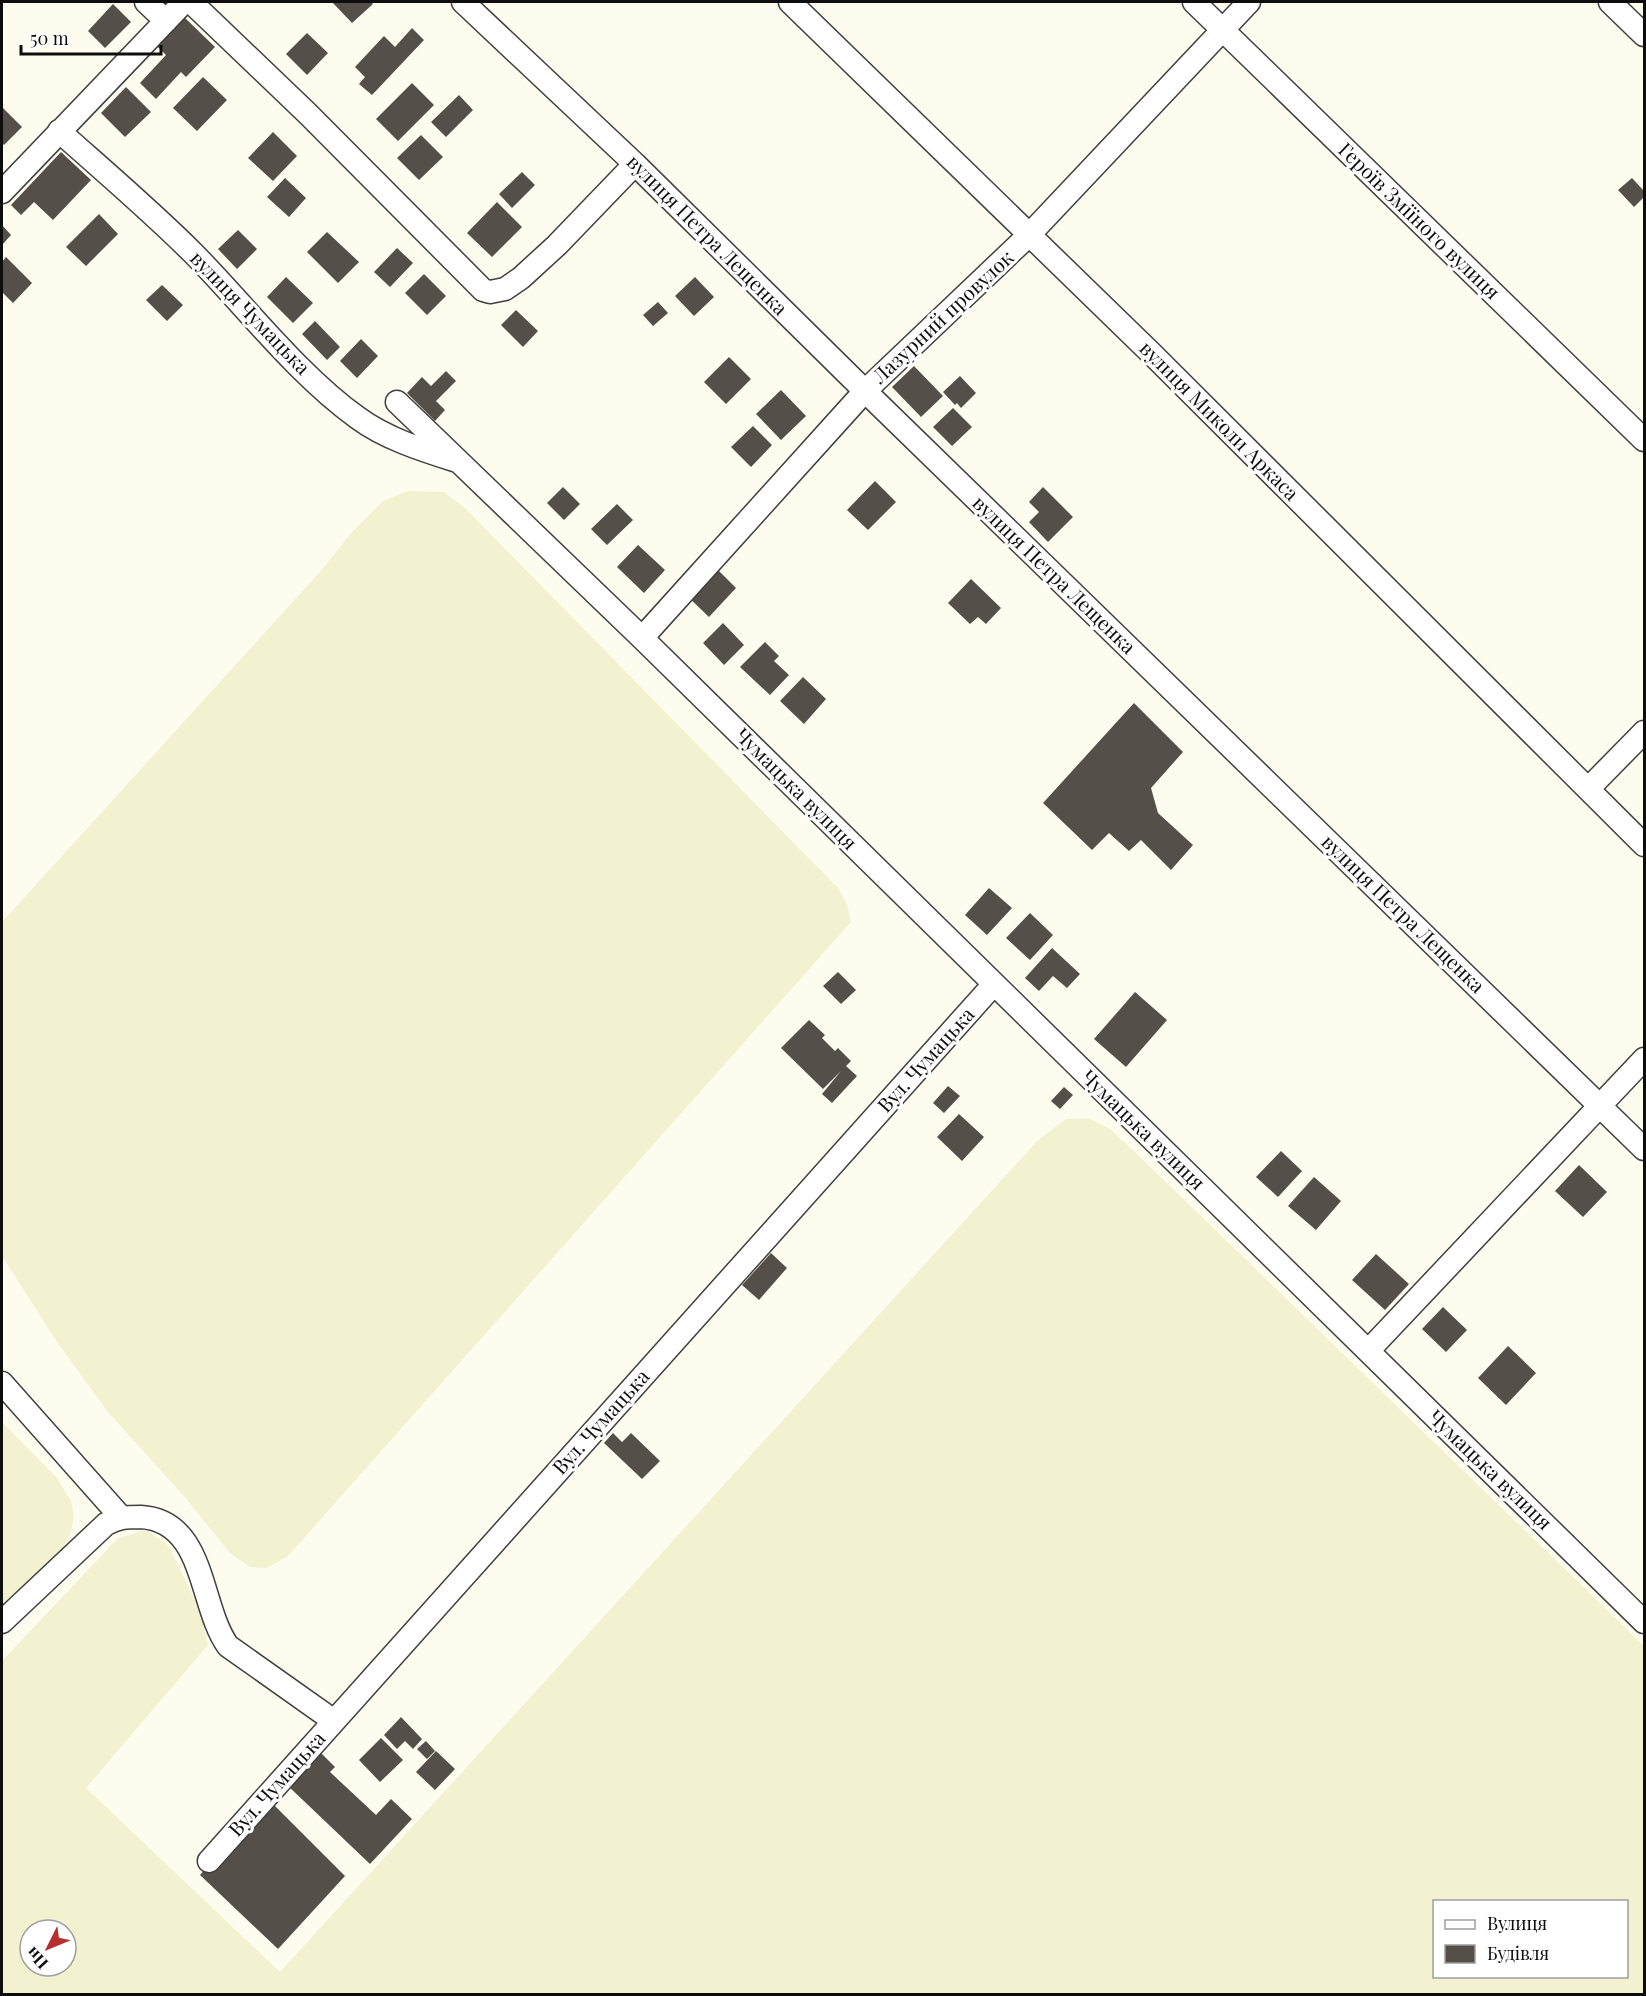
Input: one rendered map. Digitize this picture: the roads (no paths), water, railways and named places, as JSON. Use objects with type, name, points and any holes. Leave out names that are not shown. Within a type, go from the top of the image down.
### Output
[{"type":"street","points":[[146,2],[166,21]]},
{"type":"street","points":[[2,192],[184,2]]},
{"type":"street","points":[[191,2],[308,114],[483,290],[490,292],[505,289],[521,278],[635,164]]},
{"type":"street","name":"вулиця Петра Лещенка","points":[[463,2],[635,164],[1644,1149]]},
{"type":"street","name":"вулиця Миколи Аркаса","points":[[790,2],[1169,371],[1644,845]]},
{"type":"street","name":"Героїв Зміїного вулиця","points":[[1194,2],[1644,440]]},
{"type":"street","name":"Лазурний провулок","points":[[642,638],[865,391],[1029,235],[1249,2]]},
{"type":"street","points":[[1610,2],[1644,35]]},
{"type":"street","name":"вулиця Чумацька","points":[[59,131],[152,214],[314,381],[359,419],[410,446],[461,462]]},
{"type":"street","name":"Чумацька вулиця","points":[[397,402],[642,638],[1644,1622]]},
{"type":"street","points":[[1588,789],[1644,732]]},
{"type":"street","name":"Вул. Чумацька","points":[[209,1861],[994,984]]},
{"type":"street","points":[[1368,1351],[1644,1059]]},
{"type":"street","points":[[2,1383],[120,1516]]},
{"type":"street","points":[[2,1622],[106,1524],[120,1516],[153,1518],[169,1528],[189,1546],[198,1566],[219,1633],[228,1646],[334,1721]]}]
